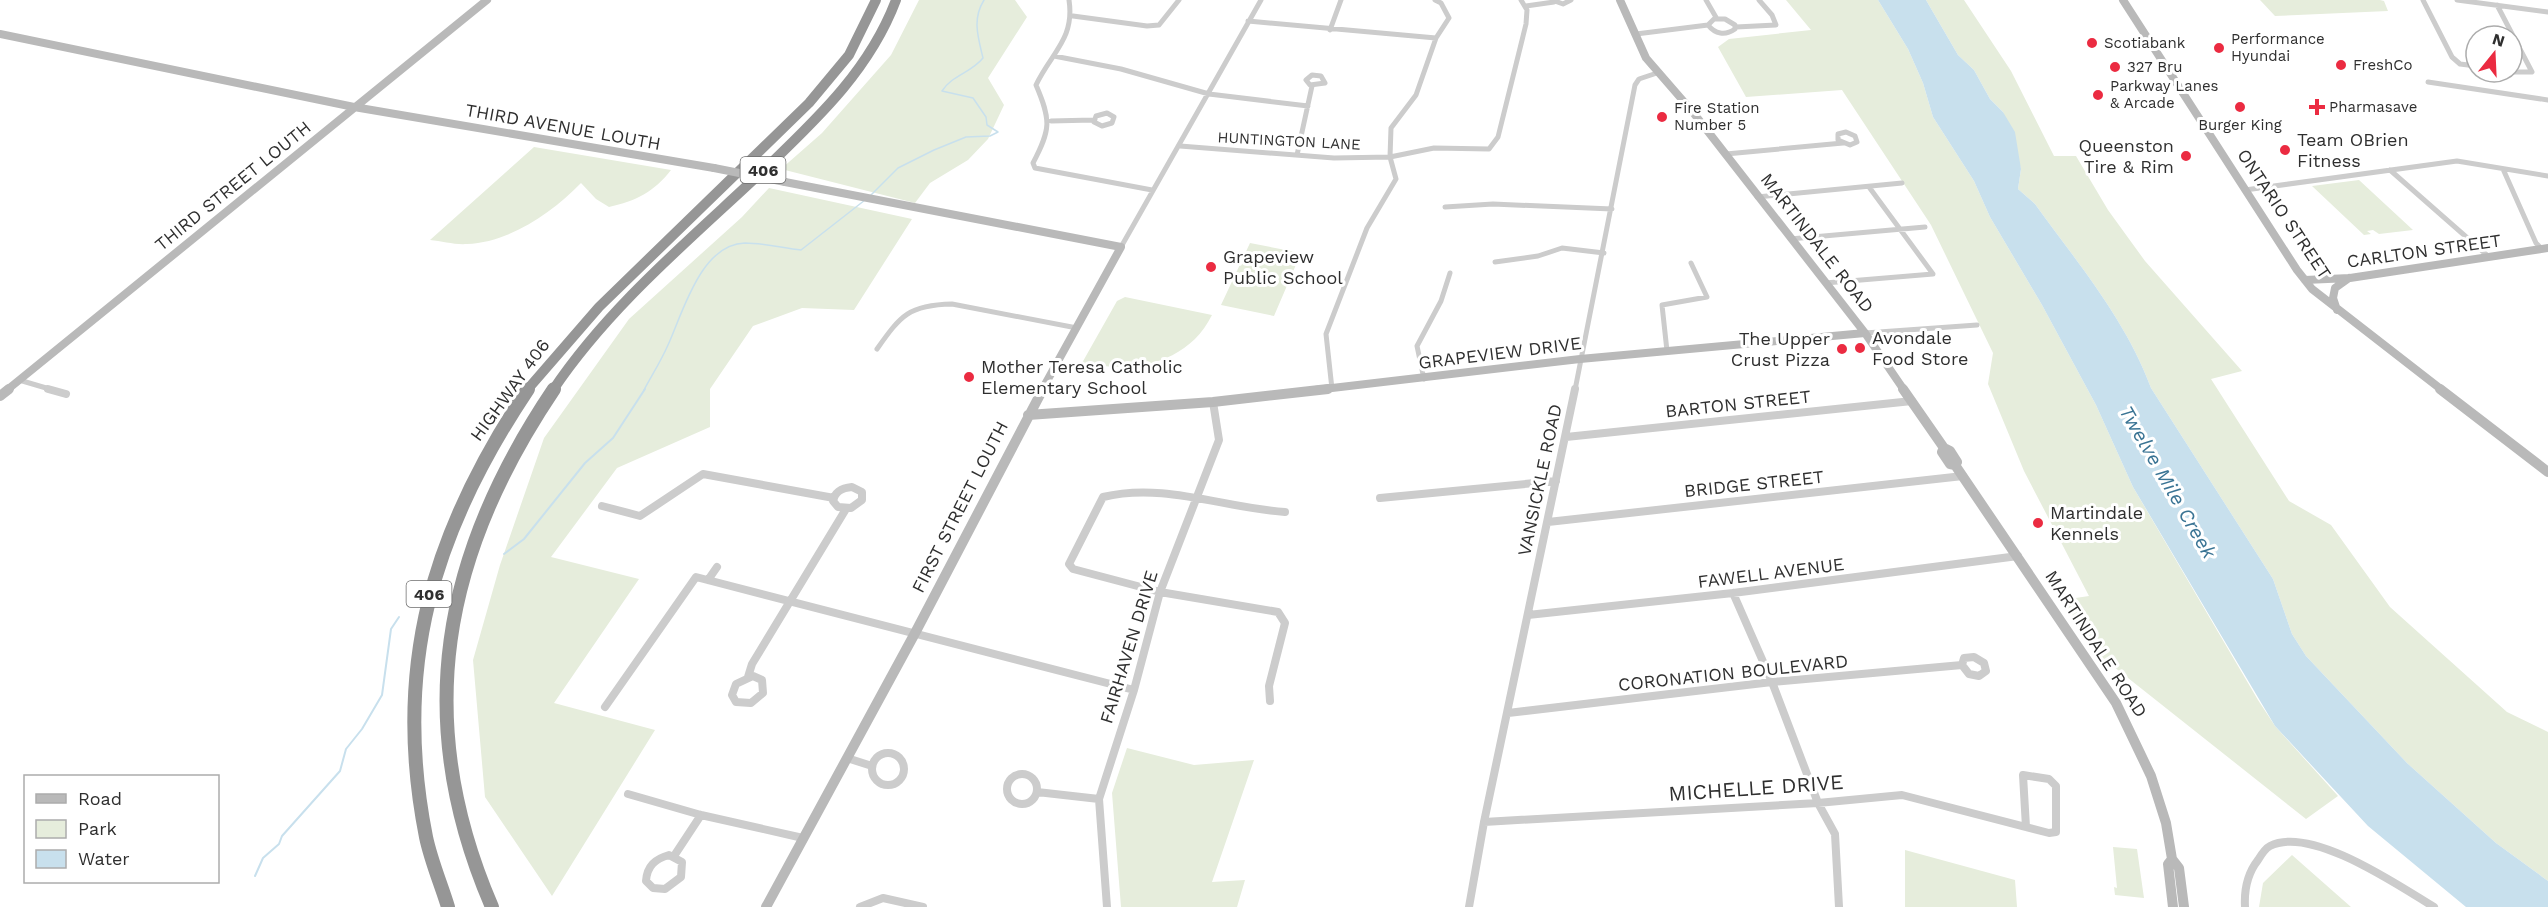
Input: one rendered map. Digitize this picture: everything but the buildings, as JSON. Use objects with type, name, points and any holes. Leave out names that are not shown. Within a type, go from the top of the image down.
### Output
[{"type":"highway","name":"HIGHWAY 406","points":[[448,907],[432,861],[417,793],[412,737],[413,692],[423,617],[434,575],[466,491],[499,430],[549,363],[586,320],[819,90],[858,40],[876,0]]},
{"type":"highway","name":"HIGHWAY 406","points":[[492,907],[466,842],[458,812],[447,742],[446,708],[447,665],[452,625],[468,557],[491,495],[516,448],[560,380],[616,316],[842,89],[878,41],[896,0]]},
{"type":"street","name":"THIRD STREET LOUTH","points":[[0,396],[487,0]]},
{"type":"street","points":[[1069,0],[1073,16],[1070,32],[1036,85],[1051,121],[1050,133],[1033,164],[1035,168],[1152,190]]},
{"type":"street","points":[[1073,16],[1147,26],[1159,25],[1179,0]]},
{"type":"street","name":"FIRST STREET LOUTH","points":[[766,907],[914,634],[1028,415],[1152,190],[1180,146],[1261,0]]},
{"type":"street","points":[[1330,30],[1341,0]]},
{"type":"street","points":[[1332,389],[1326,334],[1367,228],[1396,179],[1390,157],[1391,128],[1416,95],[1436,38],[1449,18],[1441,3],[1434,0]]},
{"type":"street","points":[[1521,0],[1526,6],[1553,1],[1563,4],[1571,0]]},
{"type":"street","name":"MARTINDALE ROAD","points":[[1620,0],[1647,54],[1653,58],[1676,87],[1677,93]]},
{"type":"street","points":[[1706,0],[1717,19]]},
{"type":"street","points":[[1709,27],[1710,21],[1717,19],[1729,21],[1736,27],[1776,25],[1772,15],[1759,0]]},
{"type":"street","name":"ONTARIO STREET","points":[[2123,0],[2305,280],[2337,310],[2548,472]]},
{"type":"street","points":[[2423,0],[2452,57],[2464,64]]},
{"type":"street","points":[[2457,0],[2548,12]]},
{"type":"street","points":[[2497,5],[2507,24]]},
{"type":"street","name":"HUNTINGTON LANE","points":[[1180,146],[1334,158],[1390,157],[1434,148],[1479,150],[1492,147],[1497,137],[1525,28],[1528,15],[1526,6]]},
{"type":"street","points":[[1248,21],[1436,38]]},
{"type":"street","points":[[1636,34],[1709,27],[1726,34],[1733,32],[1736,27]]},
{"type":"street","name":"THIRD AVENUE LOUTH","points":[[0,34],[354,107],[714,168],[1121,247]]},
{"type":"street","name":"MARTINDALE ROAD","points":[[1647,54],[1646,58],[1657,73],[1670,89],[1677,93],[1726,154],[1757,197],[1865,333],[1944,448],[1942,452],[1950,464],[1955,465],[1963,476],[2116,703],[2151,776],[2166,823],[2172,859],[2179,868],[2184,907]]},
{"type":"street","points":[[1054,56],[1121,69],[1209,94],[1308,106]]},
{"type":"street","points":[[2524,57],[2532,72],[2524,72]]},
{"type":"street","name":"VANSICKLE ROAD","points":[[1469,907],[1484,822],[1604,253],[1635,85],[1639,79],[1657,73]]},
{"type":"street","points":[[2428,82],[2548,100]]},
{"type":"street","points":[[1298,155],[1312,86]]},
{"type":"street","points":[[1051,121],[1093,120]]},
{"type":"street","points":[[1726,154],[1843,143]]},
{"type":"street","points":[[2245,190],[2457,161],[2548,176]]},
{"type":"street","points":[[2503,169],[2536,243],[2545,249]]},
{"type":"street","points":[[2390,170],[2488,257]]},
{"type":"street","points":[[1757,197],[1902,183]]},
{"type":"street","points":[[1825,284],[1933,274],[1869,187]]},
{"type":"street","points":[[1445,207],[1493,204],[1612,209]]},
{"type":"street","points":[[1791,239],[1925,227]]},
{"type":"street","points":[[1495,262],[1538,256],[1562,248],[1604,253]]},
{"type":"street","name":"CARLTON STREET","points":[[2305,280],[2350,278],[2545,249]]},
{"type":"street","points":[[1667,351],[1662,305],[1707,297],[1690,263]]},
{"type":"street","points":[[1424,380],[1417,346],[1441,301],[1450,273]]},
{"type":"street","points":[[2337,310],[2333,298],[2335,288],[2350,278]]},
{"type":"street","points":[[877,349],[903,313],[932,304],[952,304],[1077,328]]},
{"type":"street","name":"GRAPEVIEW DRIVE","points":[[1028,415],[1213,402],[1667,351],[1977,325]]},
{"type":"street","points":[[19,380],[66,394]]},
{"type":"street","name":"BARTON STREET","points":[[1566,437],[1912,401]]},
{"type":"street","name":"FAIRHAVEN DRIVE","points":[[1107,907],[1099,799],[1134,690],[1160,592],[1219,440],[1213,402]]},
{"type":"street","points":[[602,506],[640,516],[703,474],[834,498]]},
{"type":"street","name":"BRIDGE STREET","points":[[1548,522],[1963,476]]},
{"type":"street","points":[[1380,498],[1556,481]]},
{"type":"street","points":[[852,487],[860,490],[862,500],[846,509],[835,504],[834,498],[842,488],[852,487]]},
{"type":"street","points":[[1270,701],[1269,686],[1286,623],[1278,612],[1160,592],[1073,569],[1069,564],[1103,497],[1131,490],[1261,512],[1285,512]]},
{"type":"street","points":[[748,677],[752,664],[846,509]]},
{"type":"street","name":"FAWELL AVENUE","points":[[1528,615],[1733,593],[2018,556]]},
{"type":"street","points":[[708,580],[717,567]]},
{"type":"street","points":[[605,707],[696,577],[1134,690]]},
{"type":"street","points":[[1733,593],[1772,682],[1818,803],[1834,834],[1839,907]]},
{"type":"street","name":"CORONATION BOULEVARD","points":[[1508,713],[1772,682],[1962,665]]},
{"type":"street","points":[[847,758],[872,766]]},
{"type":"street","name":"MICHELLE DRIVE","points":[[1484,822],[1818,803],[1902,795],[2026,827],[2056,832],[2056,786],[2049,779],[2023,775],[2026,827]]},
{"type":"street","points":[[1037,792],[1099,799]]},
{"type":"street","points":[[628,794],[701,815],[803,838]]},
{"type":"street","points":[[675,856],[701,815]]},
{"type":"street","points":[[2244,907],[2243,888],[2252,866],[2270,846],[2291,842],[2320,846],[2364,866],[2434,907]]},
{"type":"street","points":[[675,856],[683,866],[677,882],[665,889],[649,885],[646,875],[652,864],[663,857],[675,856]]},
{"type":"street","name":"MARTINDALE ROAD","points":[[2172,859],[2168,864],[2173,907]]},
{"type":"street","points":[[860,907],[868,900],[885,896],[923,907]]},
{"type":"green space","points":[[919,0],[1015,0],[1027,17],[988,78],[1004,105],[988,139],[968,160],[930,183],[915,203],[781,169],[822,133],[891,55]]},
{"type":"green space","points":[[1786,0],[1878,0],[1908,49],[1923,83],[1933,117],[1974,181],[1990,217],[2042,305],[2096,405],[2133,487],[2275,726],[2338,796],[2306,819],[2099,655],[2062,600],[2089,596],[2024,471],[1988,384],[1993,353],[1931,225],[1842,90],[1746,97],[1718,47],[1729,39],[1811,30]]},
{"type":"green space","points":[[1926,0],[1964,0],[2011,71],[2054,156],[2076,156],[2108,210],[2145,261],[2242,371],[2211,379],[2289,501],[2331,525],[2390,607],[2507,712],[2548,732],[2548,881],[2496,843],[2407,763],[2306,656],[2292,634],[2273,579],[2151,388],[2141,363],[2114,315],[2035,204],[2018,189],[2021,169],[2003,112],[1990,99],[1974,70],[1958,55]]},
{"type":"green space","points":[[2260,0],[2380,0],[2384,1],[2388,11],[2275,16]]},
{"type":"green space","points":[[534,147],[671,170],[651,190],[619,205],[609,207],[596,199],[581,183],[544,215],[499,238],[462,244],[430,240]]},
{"type":"green space","points":[[2359,180],[2413,230],[2379,234],[2373,230],[2367,231],[2371,234],[2364,235],[2312,186]]},
{"type":"green space","points":[[769,188],[912,219],[854,310],[802,308],[753,326],[710,389],[710,427],[617,468],[551,557],[639,579],[554,703],[655,730],[552,896],[485,797],[473,660],[500,565],[544,438],[629,319],[742,217]]},
{"type":"green space","points":[[1250,243],[1301,253],[1274,316],[1221,305]]},
{"type":"green space","points":[[1125,297],[1212,315],[1201,332],[1188,345],[1156,362],[1120,367],[1082,363],[1117,301]]},
{"type":"green space","points":[[1127,748],[1194,765],[1254,760],[1212,882],[1245,880],[1237,907],[1121,907],[1112,793]]},
{"type":"green space","points":[[2113,847],[2137,849],[2144,898],[2115,895],[2114,887],[2117,888]]},
{"type":"green space","points":[[1905,850],[2015,880],[2017,907],[1905,907]]},
{"type":"green space","points":[[2292,855],[2351,907],[2259,907],[2263,883]]},
{"type":"water","name":"Twelve Mile Creek","points":[[1878,0],[1926,0],[1958,55],[1974,70],[1990,99],[2003,112],[2015,132],[2021,169],[2018,189],[2035,204],[2114,315],[2141,363],[2151,388],[2273,579],[2292,634],[2306,656],[2407,763],[2496,843],[2548,881],[2548,907],[2466,907],[2368,826],[2275,726],[2133,487],[2096,405],[2042,305],[1990,217],[1974,181],[1933,117],[1923,83],[1908,49]]},
{"type":"waterway","points":[[870,196],[898,168],[966,137],[990,136],[998,132],[987,125],[986,117],[973,98],[942,91],[951,81],[983,58],[977,21],[984,0]]},
{"type":"waterway","points":[[644,390],[665,351],[687,298],[705,267],[717,255],[730,246],[745,243],[801,250],[865,200]]},
{"type":"waterway","points":[[504,554],[524,539],[585,463],[613,438],[645,389]]},
{"type":"waterway","points":[[255,876],[263,858],[279,844],[282,836],[340,771],[346,749],[362,729],[382,695],[391,629],[399,617]]},
{"type":"place","name":"Scotiabank","points":[[2092,43]]},
{"type":"place","name":"Performance Hyundai","points":[[2219,48]]},
{"type":"place","name":"FreshCo","points":[[2341,65]]},
{"type":"place","name":"327 Bru","points":[[2115,67]]},
{"type":"place","name":"Parkway Lanes & Arcade","points":[[2098,95]]},
{"type":"place","name":"Burger King","points":[[2240,107]]},
{"type":"place","name":"Pharmasave","points":[[2317,107]]},
{"type":"place","name":"Fire Station Number 5","points":[[1662,117]]},
{"type":"place","name":"Team OBrien Fitness","points":[[2285,150]]},
{"type":"place","name":"Queenston Tire & Rim","points":[[2186,156]]},
{"type":"place","name":"Grapeview Public School","points":[[1211,267]]},
{"type":"place","name":"Avondale Food Store","points":[[1860,348]]},
{"type":"place","name":"The Upper Crust Pizza","points":[[1842,349]]},
{"type":"place","name":"Mother Teresa Catholic Elementary School","points":[[969,377]]},
{"type":"place","name":"Martindale Kennels","points":[[2038,523]]}]
